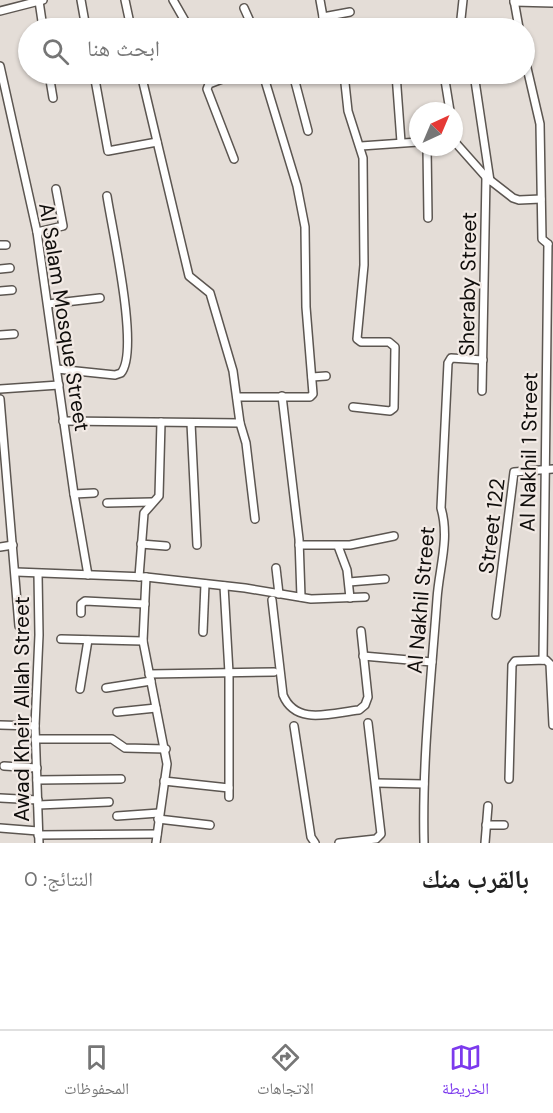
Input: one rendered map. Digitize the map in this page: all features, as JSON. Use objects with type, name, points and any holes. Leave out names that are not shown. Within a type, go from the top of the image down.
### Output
[{"type":"street","points":[[81,0],[84,18]]},
{"type":"street","points":[[125,0],[129,18]]},
{"type":"street","points":[[173,0],[183,18]]},
{"type":"street","points":[[320,0],[323,17],[350,12]]},
{"type":"street","points":[[461,18],[463,0]]},
{"type":"street","points":[[0,11],[41,1],[42,18]]},
{"type":"street","points":[[517,18],[514,1],[553,3]]},
{"type":"street","points":[[244,8],[248,18]]},
{"type":"street","name":"Al Salam Mosque Street","points":[[0,66],[37,232],[63,421],[88,575]]},
{"type":"street","points":[[51,84],[53,98]]},
{"type":"street","points":[[96,84],[108,151],[157,142]]},
{"type":"street","points":[[143,84],[189,276],[210,293],[233,371],[240,423],[246,443],[255,519]]},
{"type":"street","points":[[209,84],[207,89],[234,159]]},
{"type":"street","points":[[237,397],[311,397],[312,377],[306,307],[305,227],[297,186],[266,84]]},
{"type":"street","points":[[296,84],[308,130]]},
{"type":"street","points":[[345,84],[348,111],[361,146],[363,159],[364,265],[357,339],[361,342],[389,342],[395,347],[395,406],[390,411],[353,407]]},
{"type":"street","points":[[397,84],[401,142]]},
{"type":"street","points":[[446,84],[449,102]]},
{"type":"street","name":"Sheraby Street","points":[[475,84],[488,179],[482,391]]},
{"type":"street","name":"Al Nakhil 1 Street","points":[[531,84],[540,124],[542,239],[550,244],[549,468],[543,660],[550,666],[553,725]]},
{"type":"street","points":[[361,146],[409,142]]},
{"type":"street","points":[[463,150],[488,179],[516,200],[541,199]]},
{"type":"street","points":[[427,156],[428,218]]},
{"type":"street","points":[[37,232],[63,226],[56,189]]},
{"type":"street","points":[[57,369],[115,375],[122,373],[128,361],[129,334],[107,196]]},
{"type":"street","points":[[0,269],[10,268]]},
{"type":"street","points":[[0,291],[12,290]]},
{"type":"street","points":[[48,304],[100,298]]},
{"type":"street","points":[[0,335],[14,334]]},
{"type":"street","name":"Al Nakhil Street","points":[[424,843],[426,718],[438,584],[446,535],[446,525],[441,508],[448,363],[451,358],[483,360]]},
{"type":"street","points":[[312,377],[326,376]]},
{"type":"street","points":[[0,389],[59,385]]},
{"type":"street","points":[[282,396],[299,545],[301,597]]},
{"type":"street","points":[[0,399],[19,626]]},
{"type":"street","points":[[63,421],[240,423]]},
{"type":"street","points":[[156,843],[166,749],[143,641],[145,604],[141,544],[144,513],[159,496],[161,422]]},
{"type":"street","points":[[191,423],[197,545]]},
{"type":"street","name":"Street 122","points":[[496,615],[514,472],[549,468]]},
{"type":"street","points":[[74,494],[94,493]]},
{"type":"street","points":[[107,502],[152,502]]},
{"type":"street","points":[[299,545],[338,546],[394,536]]},
{"type":"street","points":[[141,544],[166,546]]},
{"type":"street","points":[[0,547],[13,545]]},
{"type":"street","points":[[338,546],[349,582],[350,598]]},
{"type":"street","points":[[276,568],[279,594]]},
{"type":"street","points":[[16,573],[142,577],[301,597],[365,597]]},
{"type":"street","name":"Awad Kheir Allah Street","points":[[38,574],[39,635],[35,726],[38,836]]},
{"type":"street","points":[[349,582],[385,579]]},
{"type":"street","points":[[544,579],[553,579]]},
{"type":"street","points":[[203,632],[205,584]]},
{"type":"street","points":[[224,586],[229,673],[229,797]]},
{"type":"street","points":[[81,613],[81,604],[85,600],[145,604]]},
{"type":"street","points":[[272,600],[283,695],[297,713],[312,715],[362,708],[368,697],[361,631]]},
{"type":"street","points":[[61,639],[143,641]]},
{"type":"street","points":[[80,689],[88,640]]},
{"type":"street","points":[[363,656],[432,662]]},
{"type":"street","points":[[509,779],[512,663],[517,660],[543,660]]},
{"type":"street","points":[[106,688],[150,678],[274,672]]},
{"type":"street","points":[[117,712],[156,708]]},
{"type":"street","points":[[339,843],[376,839],[380,836],[368,723]]},
{"type":"street","points":[[0,725],[35,726]]},
{"type":"street","points":[[294,726],[311,837],[315,843]]},
{"type":"street","points":[[35,739],[112,739],[126,748],[166,749]]},
{"type":"street","points":[[4,766],[37,768]]},
{"type":"street","points":[[37,780],[121,779]]},
{"type":"street","points":[[164,780],[229,788]]},
{"type":"street","points":[[376,783],[424,784]]},
{"type":"street","points":[[0,798],[38,802],[109,802]]},
{"type":"street","points":[[485,843],[488,806]]},
{"type":"street","points":[[117,816],[159,816],[210,825]]},
{"type":"street","points":[[486,825],[504,825]]},
{"type":"street","points":[[0,828],[38,836],[157,834]]}]
